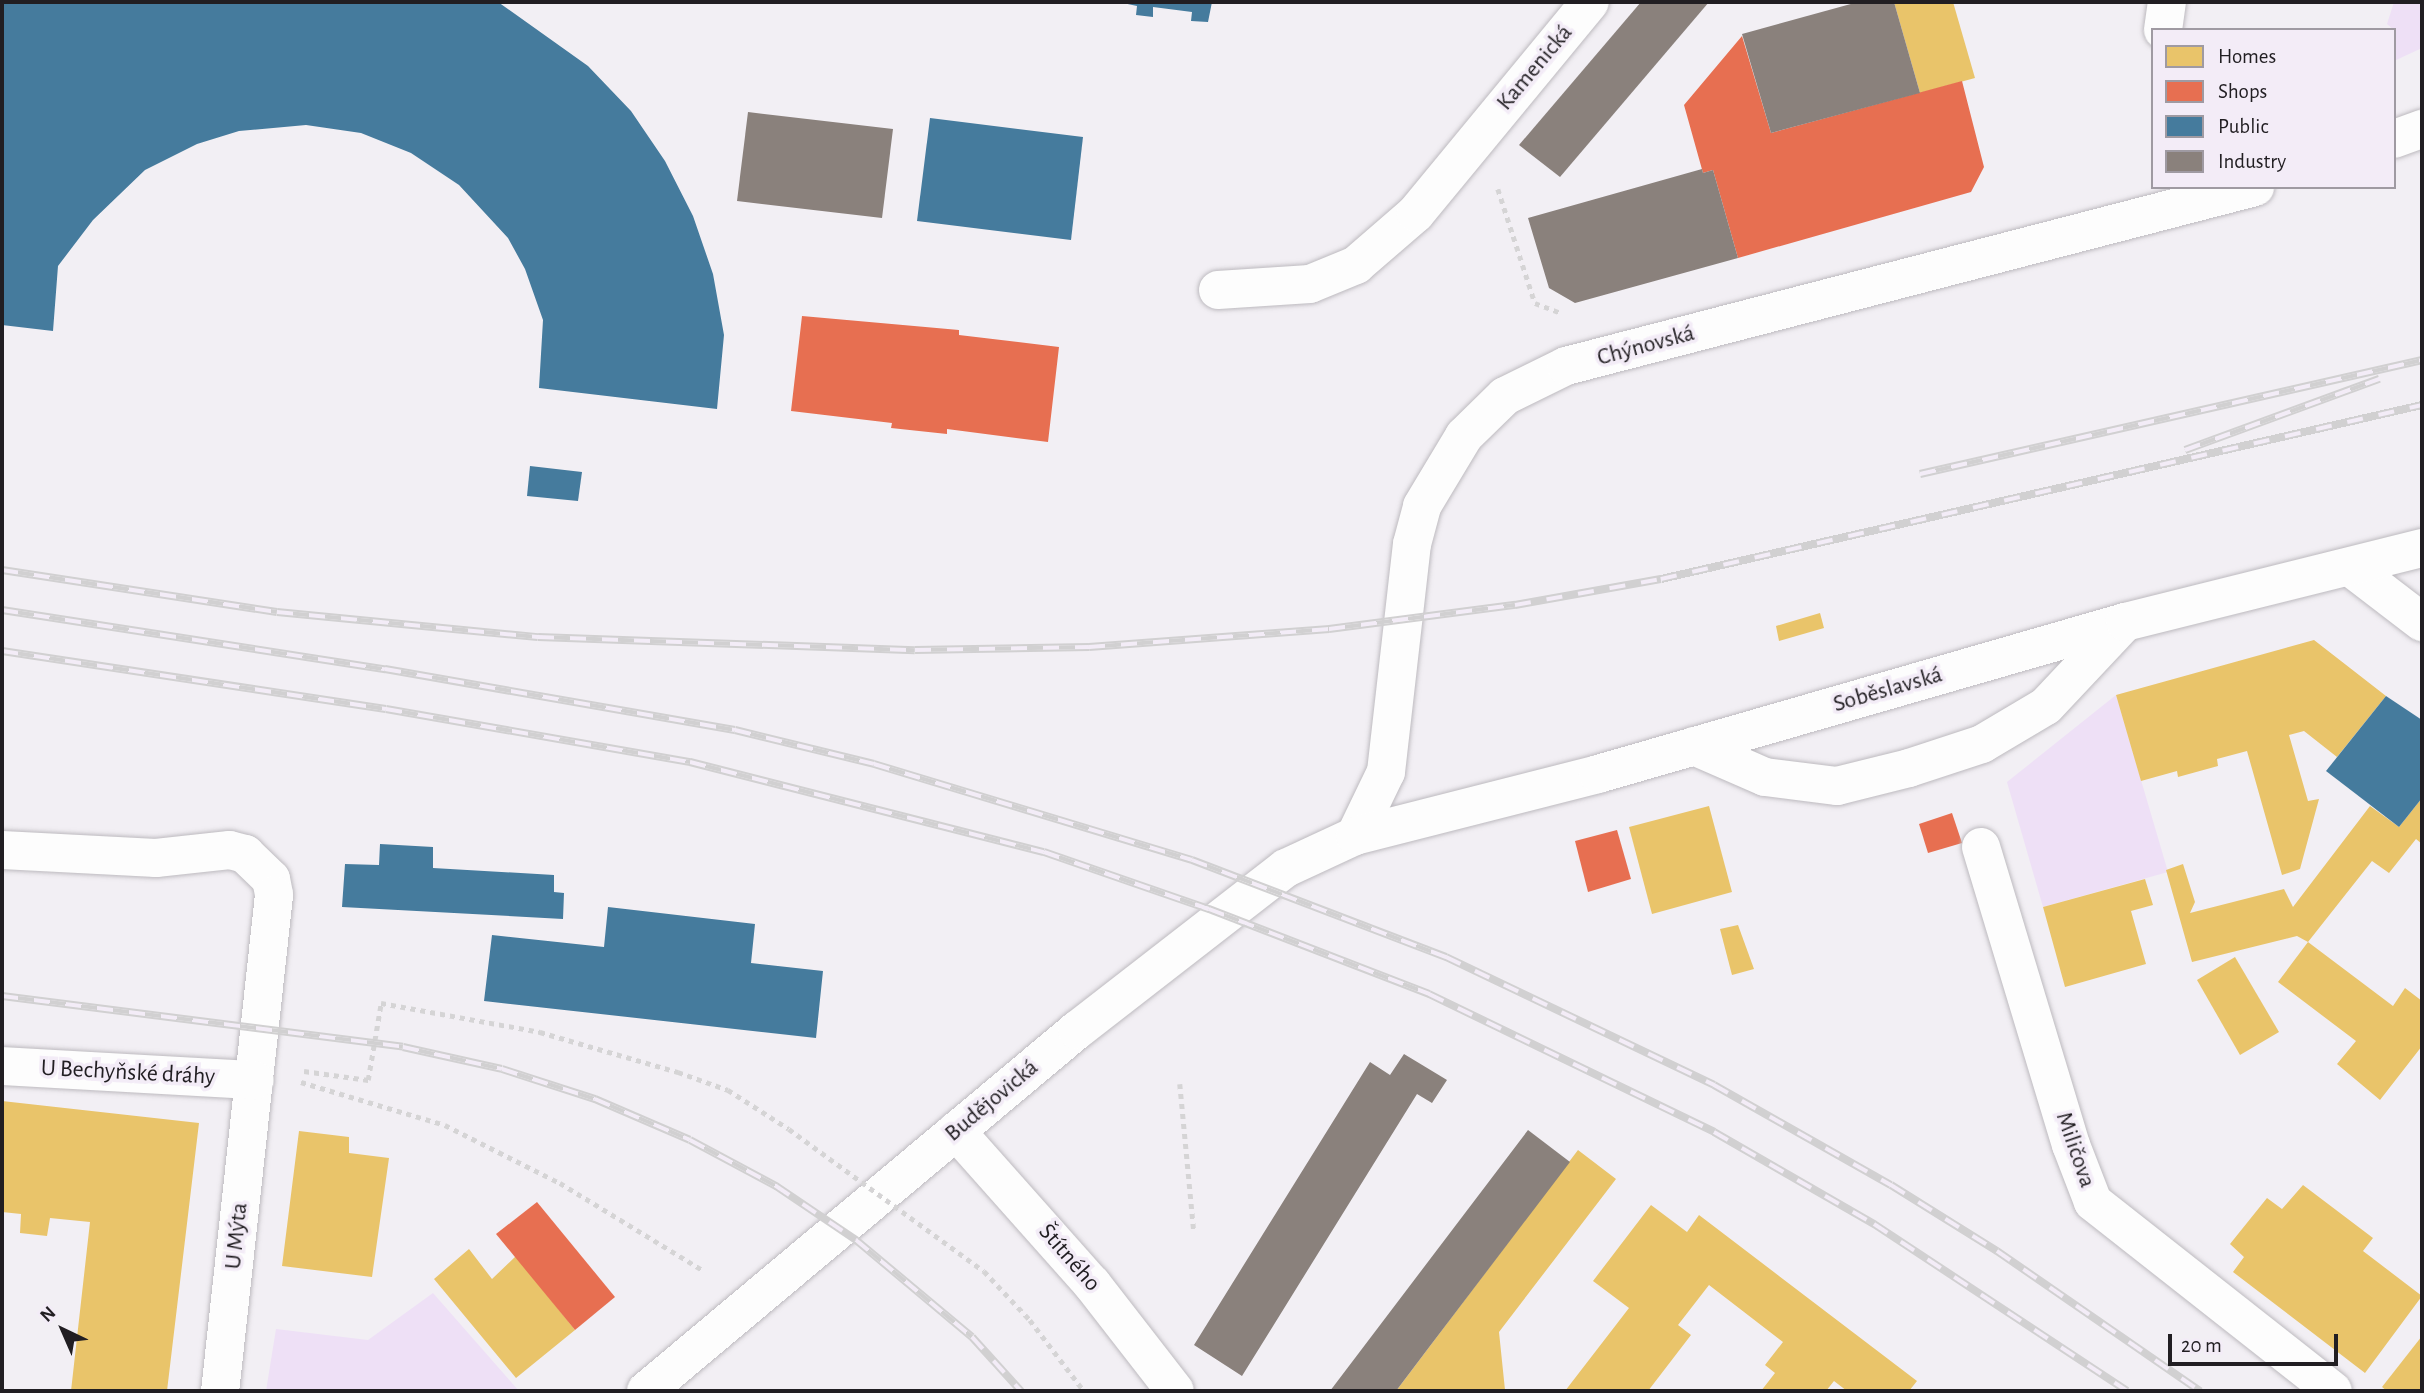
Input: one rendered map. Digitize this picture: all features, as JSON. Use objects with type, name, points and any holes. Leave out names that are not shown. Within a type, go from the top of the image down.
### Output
[{"type":"main road","name":"Kamenická","points":[[1218,290],[1310,284],[1356,265],[1416,213],[1590,2]]},
{"type":"main road","points":[[2163,28],[2167,2]]},
{"type":"main road","points":[[2396,138],[2422,129]]},
{"type":"main road","name":"Chýnovská","points":[[1355,836],[1386,772],[1412,544],[1422,506],[1464,436],[1506,396],[1566,366],[2169,199],[2242,189]]},
{"type":"main road","name":"Soběslavská","points":[[1355,836],[1694,746],[2125,622],[2422,548]]},
{"type":"main road","points":[[2350,567],[2422,622]]},
{"type":"main road","points":[[1694,746],[1765,777],[1837,786],[1909,768],[1982,744],[2046,706],[2125,622]]},
{"type":"main road","name":"Budějovická","points":[[646,1391],[956,1131],[1286,868],[1355,836]]},
{"type":"main road","name":"Miličova","points":[[1981,847],[2071,1145],[2093,1202],[2333,1391]]},
{"type":"main road","name":"U Mýta","points":[[2,850],[156,858],[230,850],[260,864],[274,895],[220,1391]]},
{"type":"main road","name":"U Bechyňské dráhy","points":[[2,1066],[255,1080]]},
{"type":"main road","name":"Štítného","points":[[956,1131],[1092,1284],[1175,1391]]},
{"type":"path","points":[[1481,134],[1535,303],[1557,314],[1570,311]]},
{"type":"path","points":[[299,1082],[300,1071],[368,1080],[381,1003],[540,1032],[678,1072],[729,1090],[789,1129],[984,1271],[1030,1320],[1084,1391]]},
{"type":"path","points":[[255,1080],[299,1082],[445,1125],[560,1183],[704,1271]]},
{"type":"path","points":[[1180,1084],[1194,1232]]},
{"type":"shaded area","points":[[2394,2],[2422,2],[2422,48],[2396,60],[2396,28],[2387,24]]},
{"type":"shaded area","points":[[2116,695],[2168,872],[2043,907],[2007,782]]},
{"type":"shaded area","points":[[433,1293],[519,1391],[266,1391],[276,1329],[368,1340]]},
{"type":"building: Homes","points":[[1894,2],[1953,2],[1975,78],[1920,93]]},
{"type":"building: Homes","points":[[1820,613],[1824,628],[1779,641],[1776,626]]},
{"type":"building: Homes","points":[[2314,640],[2386,696],[2337,757],[2304,731],[2289,735],[2308,801],[2319,799],[2300,869],[2282,875],[2247,751],[2217,759],[2218,766],[2178,777],[2177,771],[2141,781],[2116,695]]},
{"type":"building: Homes","points":[[2422,798],[2422,844],[2416,839],[2389,873],[2372,861],[2308,942],[2297,936],[2192,962],[2166,870],[2183,864],[2195,902],[2190,913],[2284,889],[2293,907],[2370,806],[2399,827]]},
{"type":"building: Homes","points":[[1709,806],[1732,892],[1652,914],[1629,827]]},
{"type":"building: Homes","points":[[2145,879],[2153,905],[2131,911],[2146,964],[2065,987],[2043,907]]},
{"type":"building: Homes","points":[[1738,925],[1754,969],[1732,975],[1720,929]]},
{"type":"building: Homes","points":[[2308,942],[2393,1006],[2405,988],[2422,1001],[2422,1046],[2380,1100],[2337,1064],[2356,1041],[2278,982]]},
{"type":"building: Homes","points":[[2235,957],[2279,1032],[2240,1055],[2197,980]]},
{"type":"building: Homes","points":[[2,1101],[199,1123],[167,1391],[71,1391],[90,1222],[50,1218],[47,1236],[20,1233],[21,1214],[2,1212]]},
{"type":"building: Homes","points":[[299,1131],[349,1137],[349,1153],[389,1158],[372,1277],[282,1266]]},
{"type":"building: Homes","points":[[1578,1150],[1616,1179],[1499,1332],[1505,1390],[1396,1391]]},
{"type":"building: Homes","points":[[2303,1185],[2373,1238],[2363,1251],[2422,1296],[2365,1373],[2233,1272],[2244,1257],[2230,1244],[2267,1198],[2282,1209]]},
{"type":"building: Homes","points":[[1651,1205],[1687,1232],[1699,1215],[1917,1381],[1909,1391],[1847,1391],[1834,1381],[1826,1391],[1761,1391],[1775,1373],[1765,1365],[1783,1342],[1709,1285],[1678,1325],[1691,1335],[1648,1391],[1565,1391],[1629,1308],[1593,1281]]},
{"type":"building: Homes","points":[[469,1249],[492,1279],[516,1256],[575,1330],[516,1378],[434,1279]]},
{"type":"building: Homes","points":[[2422,1336],[2422,1391],[2387,1391],[2382,1387]]},
{"type":"building: Shops","points":[[1742,36],[1771,133],[1962,81],[1984,167],[1971,192],[1738,258],[1713,170],[1703,173],[1684,105]]},
{"type":"building: Shops","points":[[802,316],[959,330],[959,335],[1059,347],[1048,442],[947,429],[947,434],[891,428],[892,423],[791,411]]},
{"type":"building: Shops","points":[[1952,813],[1962,843],[1928,853],[1919,824]]},
{"type":"building: Shops","points":[[1617,830],[1631,879],[1588,892],[1575,841]]},
{"type":"building: Shops","points":[[537,1202],[615,1297],[575,1330],[496,1234]]},
{"type":"building: Public","points":[[2,2],[498,2],[588,66],[631,111],[665,161],[693,216],[713,274],[724,335],[717,409],[539,388],[543,320],[525,269],[508,238],[459,185],[411,153],[361,133],[306,125],[239,131],[197,144],[145,170],[93,220],[58,266],[53,331],[2,325]]},
{"type":"building: Public","points":[[1118,2],[1212,2],[1208,22],[1191,21],[1192,12],[1153,7],[1153,17],[1136,15],[1137,6]]},
{"type":"building: Public","points":[[930,118],[1083,137],[1071,240],[917,221]]},
{"type":"building: Public","points":[[530,466],[582,472],[578,501],[527,496]]},
{"type":"building: Public","points":[[2386,696],[2422,720],[2422,798],[2399,827],[2326,771]]},
{"type":"building: Public","points":[[380,844],[433,847],[433,868],[554,875],[554,892],[564,893],[563,919],[342,907],[345,864],[379,865]]},
{"type":"building: Public","points":[[608,907],[755,924],[751,963],[823,971],[816,1038],[484,1001],[492,935],[604,947]]},
{"type":"building: Industry","points":[[1641,2],[1709,2],[1560,177],[1519,145]]},
{"type":"building: Industry","points":[[1858,2],[1894,2],[1920,93],[1771,133],[1742,34]]},
{"type":"building: Industry","points":[[748,112],[893,129],[882,218],[737,201]]},
{"type":"building: Industry","points":[[1702,169],[1703,173],[1713,170],[1738,258],[1575,303],[1549,288],[1528,218]]},
{"type":"building: Industry","points":[[1404,1054],[1447,1080],[1432,1103],[1417,1094],[1242,1376],[1194,1345],[1370,1062],[1390,1075]]},
{"type":"building: Industry","points":[[1528,1130],[1570,1162],[1396,1391],[1330,1391]]},
{"type":"railway","points":[[1920,474],[2422,360]]},
{"type":"railway","points":[[2185,450],[2379,379]]},
{"type":"railway","points":[[2,570],[277,612],[538,637],[915,650],[1089,647],[1329,629],[1515,605],[1661,579],[2422,405]]},
{"type":"railway","points":[[2,610],[385,669],[735,730],[874,764],[1192,860],[1446,957],[1714,1085],[1891,1185],[1997,1251],[2200,1391]]},
{"type":"railway","points":[[2,651],[386,709],[690,762],[1044,852],[1209,909],[1429,994],[1714,1132],[1874,1224],[2127,1391]]},
{"type":"railway","points":[[2,996],[403,1047],[502,1069],[595,1099],[690,1140],[776,1186],[856,1240],[972,1337],[1021,1391]]}]
